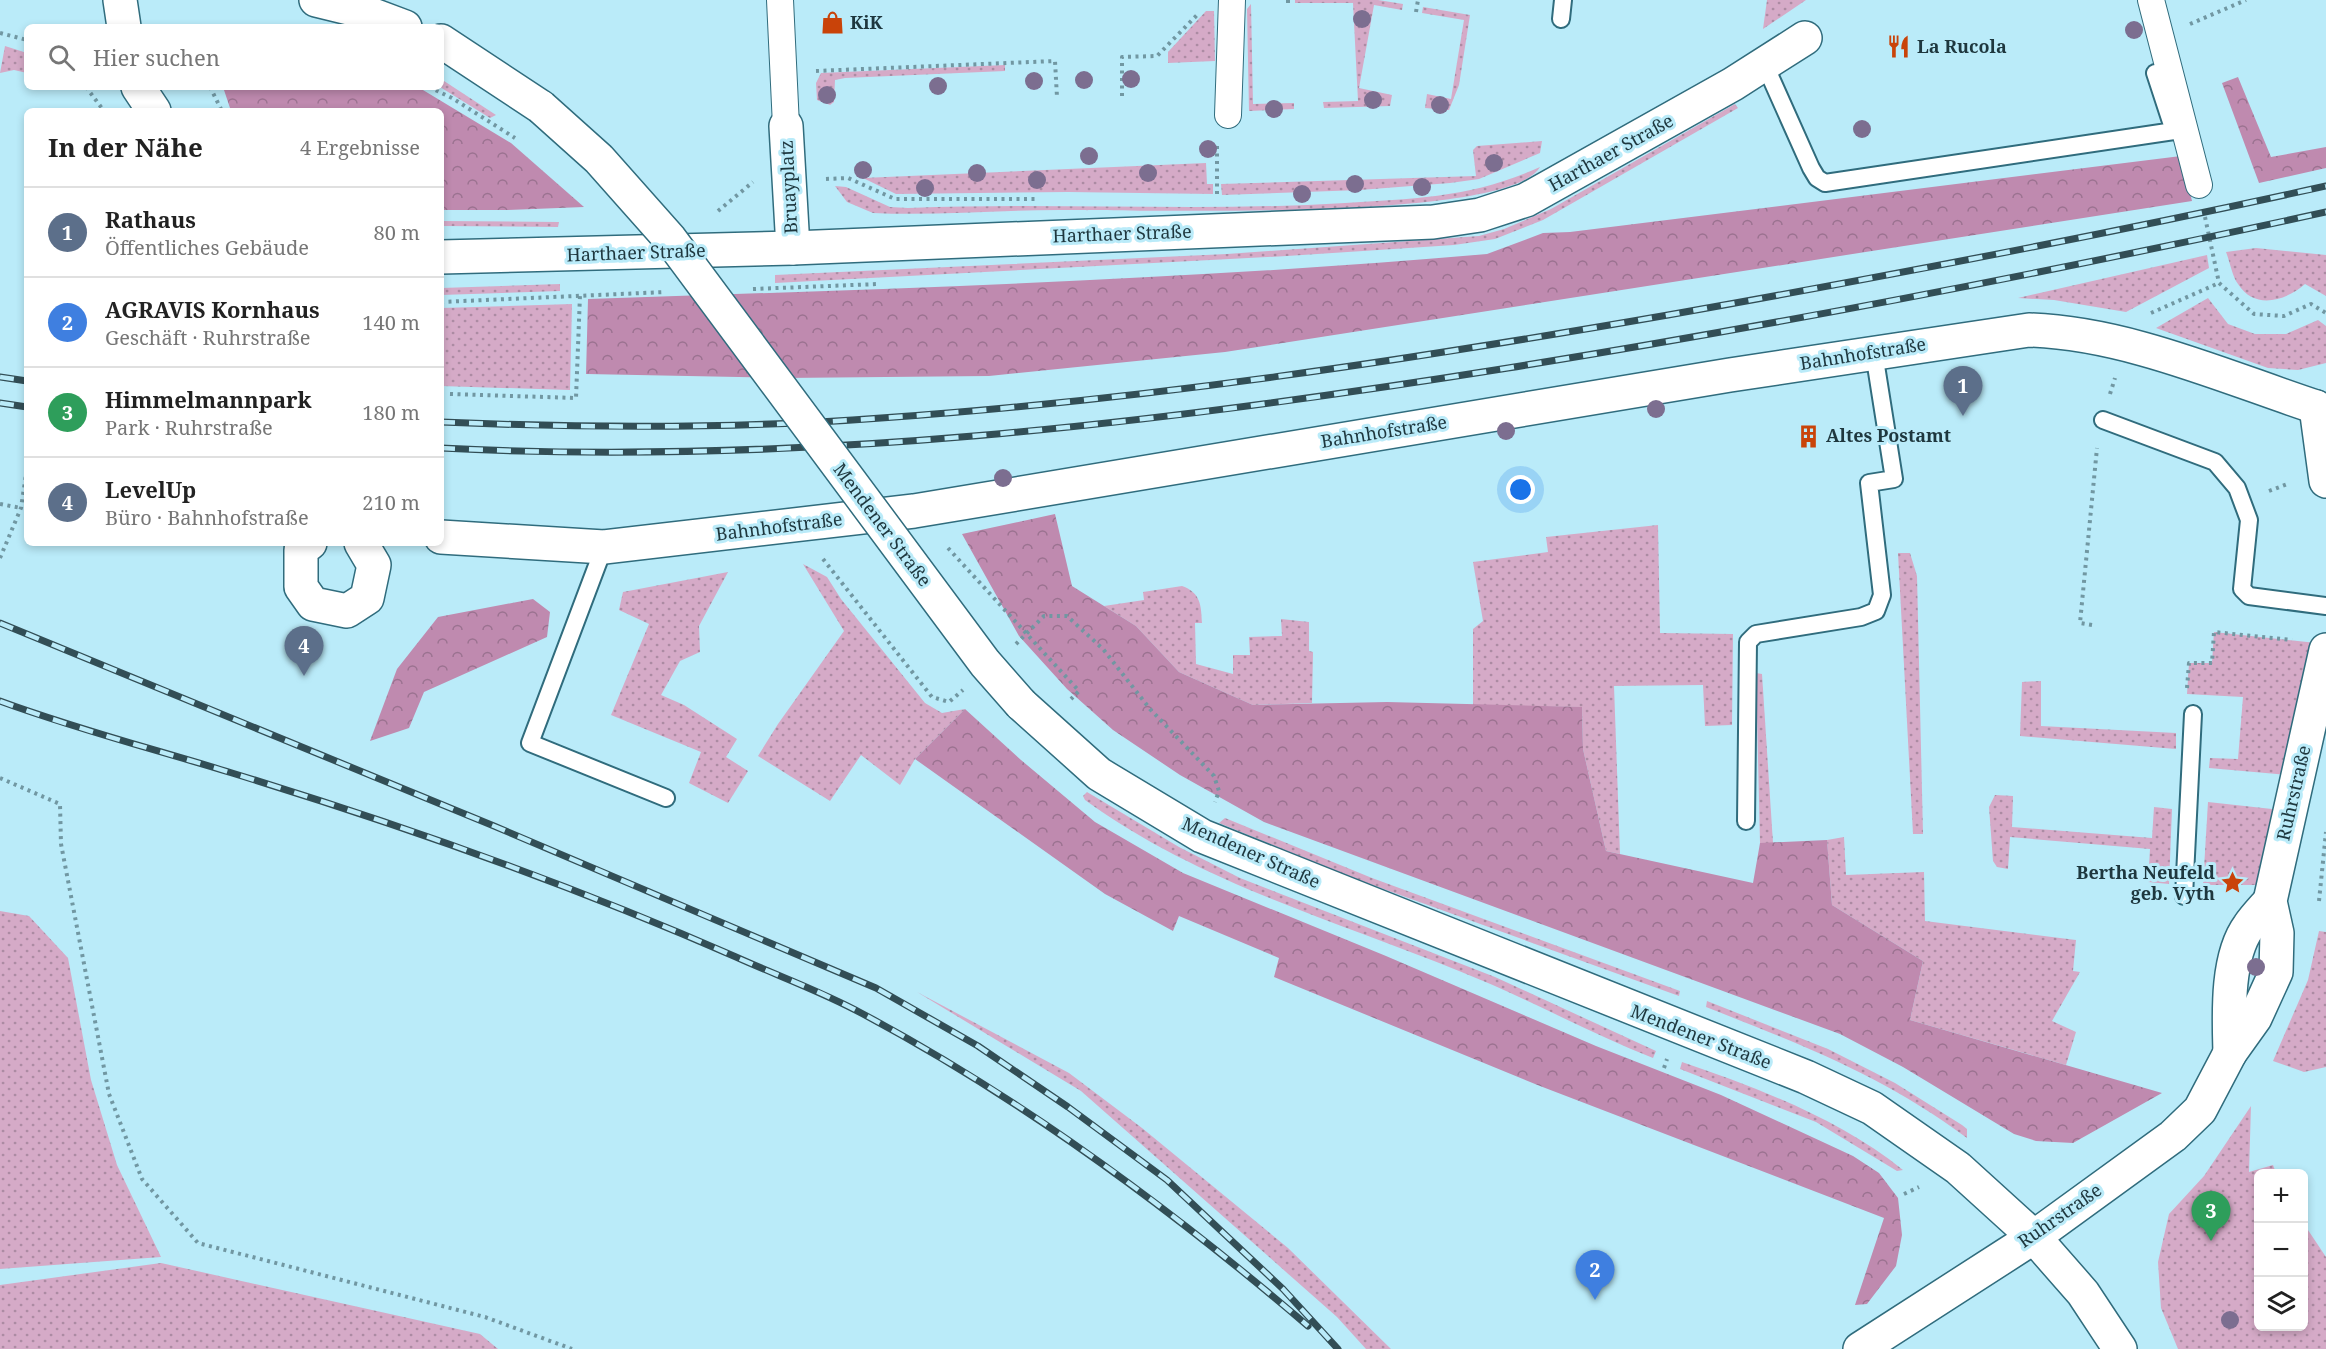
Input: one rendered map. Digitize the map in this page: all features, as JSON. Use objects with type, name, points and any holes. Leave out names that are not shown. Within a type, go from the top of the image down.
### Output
[{"type":"street","points":[[120,0],[124,24]]},
{"type":"street","points":[[316,0],[365,12],[397,24]]},
{"type":"street","points":[[780,0],[786,126]]},
{"type":"street","points":[[1228,115],[1232,0]]},
{"type":"street","points":[[2151,0],[2199,186]]},
{"type":"street","name":"Harthaer Straße","points":[[444,257],[793,248],[1433,222],[1480,215],[1526,200],[1765,64],[1805,38]]},
{"type":"street","name":"Mendener Straße","points":[[444,43],[542,107],[599,159],[670,239],[978,653],[1021,704],[1099,774],[1202,836],[1806,1077],[1872,1108],[1939,1152],[2034,1238],[2083,1293],[2120,1349]]},
{"type":"street","points":[[140,90],[152,108]]},
{"type":"street","name":"Bruayplatz","points":[[786,126],[793,248]]},
{"type":"street","name":"Bahnhofstraße","points":[[444,537],[604,547],[914,511],[1874,353],[2029,330],[2056,331],[2126,344],[2321,402]]},
{"type":"street","points":[[2321,402],[2325,476]]},
{"type":"street","points":[[307,546],[302,550],[301,587],[313,604],[347,611],[368,598],[374,565],[363,546]]},
{"type":"street","name":"Ruhrstraße","points":[[1860,1349],[2034,1238],[2173,1136],[2200,1110],[2230,1053],[2229,1011],[2236,957],[2247,927],[2270,901],[2315,646]]},
{"type":"lane","points":[[1561,19],[1563,0]]},
{"type":"lane","points":[[1765,64],[1811,168],[1817,178],[1825,183],[2174,131],[2155,73]]},
{"type":"lane","points":[[1746,821],[1748,642],[1756,634],[1861,617],[1876,611],[1882,595],[1869,483],[1894,479],[1874,353]]},
{"type":"lane","points":[[2103,420],[2215,462],[2237,488],[2249,520],[2242,589],[2249,596],[2326,606]]},
{"type":"lane","points":[[604,547],[530,743],[666,798]]},
{"type":"lane","points":[[2184,896],[2193,714]]},
{"type":"path","points":[[1416,12],[1418,0]]},
{"type":"path","points":[[2190,24],[2246,0]]},
{"type":"path","points":[[1122,96],[1122,57],[1157,56],[1204,8]]},
{"type":"path","points":[[0,33],[24,39]]},
{"type":"path","points":[[783,72],[1055,61],[1057,97]]},
{"type":"path","points":[[88,90],[102,108]]},
{"type":"path","points":[[212,90],[220,108]]},
{"type":"path","points":[[435,90],[515,138]]},
{"type":"path","points":[[1217,175],[1217,188]]},
{"type":"path","points":[[790,181],[848,178],[895,199],[1043,199]]},
{"type":"path","points":[[2199,186],[2219,283],[2254,314],[2284,316],[2311,304],[2326,313]]},
{"type":"path","points":[[2092,624],[2080,623],[2093,469],[2103,420],[2126,344],[2148,314],[2219,283]]},
{"type":"path","points":[[450,394],[576,398],[580,295]]},
{"type":"path","points":[[2242,502],[2325,476]]},
{"type":"path","points":[[0,558],[21,508],[24,488]]},
{"type":"path","points":[[0,504],[21,508]]},
{"type":"path","points":[[914,511],[1080,691],[1067,704]]},
{"type":"path","points":[[2193,714],[2186,712],[2189,663],[2212,663],[2214,632],[2315,646]]},
{"type":"path","points":[[0,778],[60,804],[61,844],[109,1094],[142,1179],[198,1243],[485,1317],[572,1349]]},
{"type":"path","points":[[2319,901],[2326,832]]},
{"type":"shaded area","points":[[1295,0],[1378,0],[1403,4],[1402,10],[1374,5],[1359,88],[1392,95],[1390,106],[1324,108],[1323,102],[1358,101],[1353,3],[1295,3]]},
{"type":"shaded area","points":[[1767,0],[1806,0],[1763,29]]},
{"type":"shaded area","points":[[1251,4],[1253,104],[1294,103],[1294,109],[1249,111],[1247,9]]},
{"type":"shaded area","points":[[1423,7],[1470,15],[1459,85],[1449,110],[1425,108],[1427,94],[1451,99],[1464,20],[1422,13]]},
{"type":"shaded area","points":[[1206,11],[1214,11],[1215,61],[1168,63],[1168,52]]},
{"type":"shaded area","points":[[5,46],[24,52],[24,72],[14,70],[0,73]]},
{"type":"shaded area","points":[[1005,65],[1005,71],[845,78],[835,80],[834,102],[830,105],[817,100],[816,83],[821,73]]},
{"type":"shaded area","points":[[444,81],[496,115],[490,118],[444,89]]},
{"type":"shaded area","points":[[1735,104],[1738,108],[1543,220],[1495,239],[1454,245],[1287,256],[775,283],[775,275],[1227,254],[1479,236],[1504,229],[1551,209]]},
{"type":"shaded area","points":[[1542,141],[1540,153],[1479,179],[1360,190],[1222,195],[1221,184],[1476,176],[1473,150],[1477,146]]},
{"type":"shaded area","points":[[1206,163],[1207,184],[1213,184],[1213,194],[1068,192],[896,194],[863,178]]},
{"type":"shaded area","points":[[1540,167],[1513,185],[1461,197],[1393,205],[1314,209],[873,213],[847,202],[835,186],[846,187],[890,207],[908,208],[1290,206],[1444,195],[1492,185]]},
{"type":"shaded area","points":[[444,221],[559,222],[558,227],[444,226]]},
{"type":"shaded area","points":[[2256,248],[2326,255],[2326,296],[2305,284],[2298,290],[2280,298],[2262,300],[2253,298],[2238,284],[2226,252]]},
{"type":"shaded area","points":[[2207,255],[2209,268],[2126,312],[2054,300],[2018,298]]},
{"type":"shaded area","points":[[560,284],[560,291],[444,295],[444,288]]},
{"type":"shaded area","points":[[2208,298],[2228,324],[2255,334],[2286,334],[2318,320],[2326,326],[2326,363],[2298,370],[2268,368],[2156,328]]},
{"type":"shaded area","points":[[572,304],[570,390],[444,386],[444,308]]},
{"type":"shaded area","points":[[1658,525],[1660,633],[1733,634],[1732,725],[1705,726],[1703,685],[1614,686],[1620,854],[1606,851],[1583,749],[1582,707],[1473,706],[1473,629],[1483,621],[1473,562],[1548,552],[1546,537]]},
{"type":"shaded area","points":[[1898,553],[1910,553],[1917,576],[1923,834],[1913,834]]},
{"type":"shaded area","points":[[803,564],[827,577],[841,599],[925,703],[942,713],[965,709],[915,759],[900,785],[861,755],[830,801],[758,756],[844,631]]},
{"type":"shaded area","points":[[728,572],[699,626],[700,652],[680,661],[661,695],[684,705],[737,739],[726,757],[748,771],[728,803],[689,783],[701,752],[611,715],[649,624],[619,610],[623,592]]},
{"type":"shaded area","points":[[1182,586],[1193,592],[1200,605],[1202,623],[1195,623],[1196,664],[1233,674],[1233,655],[1250,655],[1249,637],[1282,636],[1281,619],[1309,622],[1309,651],[1313,652],[1312,703],[1253,705],[1179,672],[1136,626],[1104,606],[1144,600],[1143,592]]},
{"type":"shaded area","points":[[2214,632],[2326,644],[2298,776],[2209,768],[2210,758],[2238,759],[2243,697],[2187,694],[2189,663],[2212,663]]},
{"type":"shaded area","points":[[1756,673],[1762,674],[1773,843],[1760,843]]},
{"type":"shaded area","points":[[2041,681],[2041,726],[2176,733],[2176,749],[2020,736],[2022,682]]},
{"type":"shaded area","points":[[1087,792],[1179,847],[1240,878],[1495,977],[1656,1051],[1653,1058],[1484,981],[1266,897],[1219,876],[1128,829],[1085,800],[1083,796]]},
{"type":"shaded area","points":[[1995,795],[2013,796],[2012,827],[2152,838],[2154,807],[2172,809],[2169,884],[2148,882],[2150,849],[2010,837],[2008,869],[1997,867],[1993,861],[1989,807]]},
{"type":"shaded area","points":[[2208,802],[2291,811],[2273,885],[2203,885]]},
{"type":"shaded area","points":[[1225,818],[1372,878],[1680,991],[1679,996],[1353,878],[1219,823]]},
{"type":"shaded area","points":[[1844,837],[1846,875],[1924,872],[1925,921],[2076,940],[2073,971],[2080,972],[2052,1021],[2076,1032],[2066,1065],[1910,1020],[1923,961],[1832,905],[1827,840]]},
{"type":"shaded area","points":[[0,911],[29,916],[68,958],[91,1080],[117,1165],[161,1257],[0,1269]]},
{"type":"shaded area","points":[[2319,931],[2326,932],[2326,1067],[2304,1072],[2273,1061],[2308,980]]},
{"type":"shaded area","points":[[917,992],[1069,1073],[1142,1128],[1288,1248],[1391,1349],[1366,1349],[1337,1317],[1081,1091]]},
{"type":"shaded area","points":[[1707,1001],[1828,1049],[1895,1083],[1962,1125],[1967,1129],[1967,1138],[1904,1096],[1872,1079],[1841,1063],[1706,1007]]},
{"type":"shaded area","points":[[1682,1062],[1769,1094],[1825,1120],[1853,1135],[1903,1170],[1897,1171],[1816,1122],[1680,1069]]},
{"type":"shaded area","points":[[2251,1106],[2249,1172],[2254,1171],[2254,1331],[2308,1331],[2308,1230],[2326,1257],[2326,1349],[2178,1349],[2161,1308],[2158,1262],[2169,1214],[2204,1176]]},
{"type":"shaded area","points":[[2273,1165],[2274,1169],[2259,1169]]},
{"type":"shaded area","points":[[161,1263],[480,1334],[498,1349],[0,1349],[0,1285]]},
{"type":"green space","points":[[2238,77],[2271,157],[2326,147],[2326,168],[2259,183],[2222,83]]},
{"type":"green space","points":[[224,90],[423,90],[511,143],[584,207],[444,210],[444,108],[230,108]]},
{"type":"green space","points":[[2181,156],[2192,201],[1225,352],[989,376],[783,378],[586,374],[588,299],[1150,277],[1487,254],[1543,233],[1570,232]]},
{"type":"green space","points":[[1055,514],[1072,586],[1136,626],[1179,672],[1253,705],[1387,702],[1582,707],[1583,749],[1606,851],[1753,883],[1760,843],[1827,840],[1832,905],[1923,961],[1910,1020],[2162,1093],[2073,1143],[2036,1141],[2014,1134],[1903,1067],[1840,1034],[1264,822],[1180,775],[1113,730],[1067,689],[1019,636],[962,534]]},
{"type":"green space","points":[[533,599],[550,612],[547,637],[424,692],[409,728],[370,741],[397,669],[438,617]]},
{"type":"green space","points":[[965,709],[1095,822],[1183,873],[1386,956],[1596,1046],[1721,1095],[1853,1156],[1879,1173],[1898,1198],[1902,1235],[1896,1266],[1867,1304],[1855,1305],[1884,1218],[1540,1086],[1274,977],[1279,958],[1179,916],[1173,931],[1105,894],[915,759]]},
{"type":"railway","points":[[444,422],[716,426],[826,422],[1079,401],[1276,377],[1472,348],[1833,285],[1998,254],[2326,186]]},
{"type":"railway","points":[[444,448],[575,452],[709,451],[843,445],[976,436],[1243,407],[1508,368],[1816,315],[2020,276],[2326,212]]},
{"type":"railway","points":[[0,377],[24,381]]},
{"type":"railway","points":[[0,403],[24,407]]},
{"type":"railway","points":[[0,623],[494,826],[876,988],[978,1046],[1068,1107],[1167,1180],[1283,1289],[1338,1349]]},
{"type":"railway","points":[[0,701],[423,835],[612,905],[832,998],[923,1047],[1038,1119],[1149,1198],[1308,1326]]},
{"type":"place","name":"KiK","points":[[832,23]]},
{"type":"place","name":"La Rucola","points":[[1899,47]]},
{"type":"place","name":"Rathaus","points":[[1963,416]]},
{"type":"place","name":"Altes Postamt","points":[[1808,436]]},
{"type":"place","name":"LevelUp","points":[[304,676]]},
{"type":"place","name":"Bertha Neufeld geb. Vyth","points":[[2233,883]]},
{"type":"place","name":"Himmelmannpark","points":[[2211,1241]]},
{"type":"place","name":"AGRAVIS Kornhaus","points":[[1595,1300]]}]
